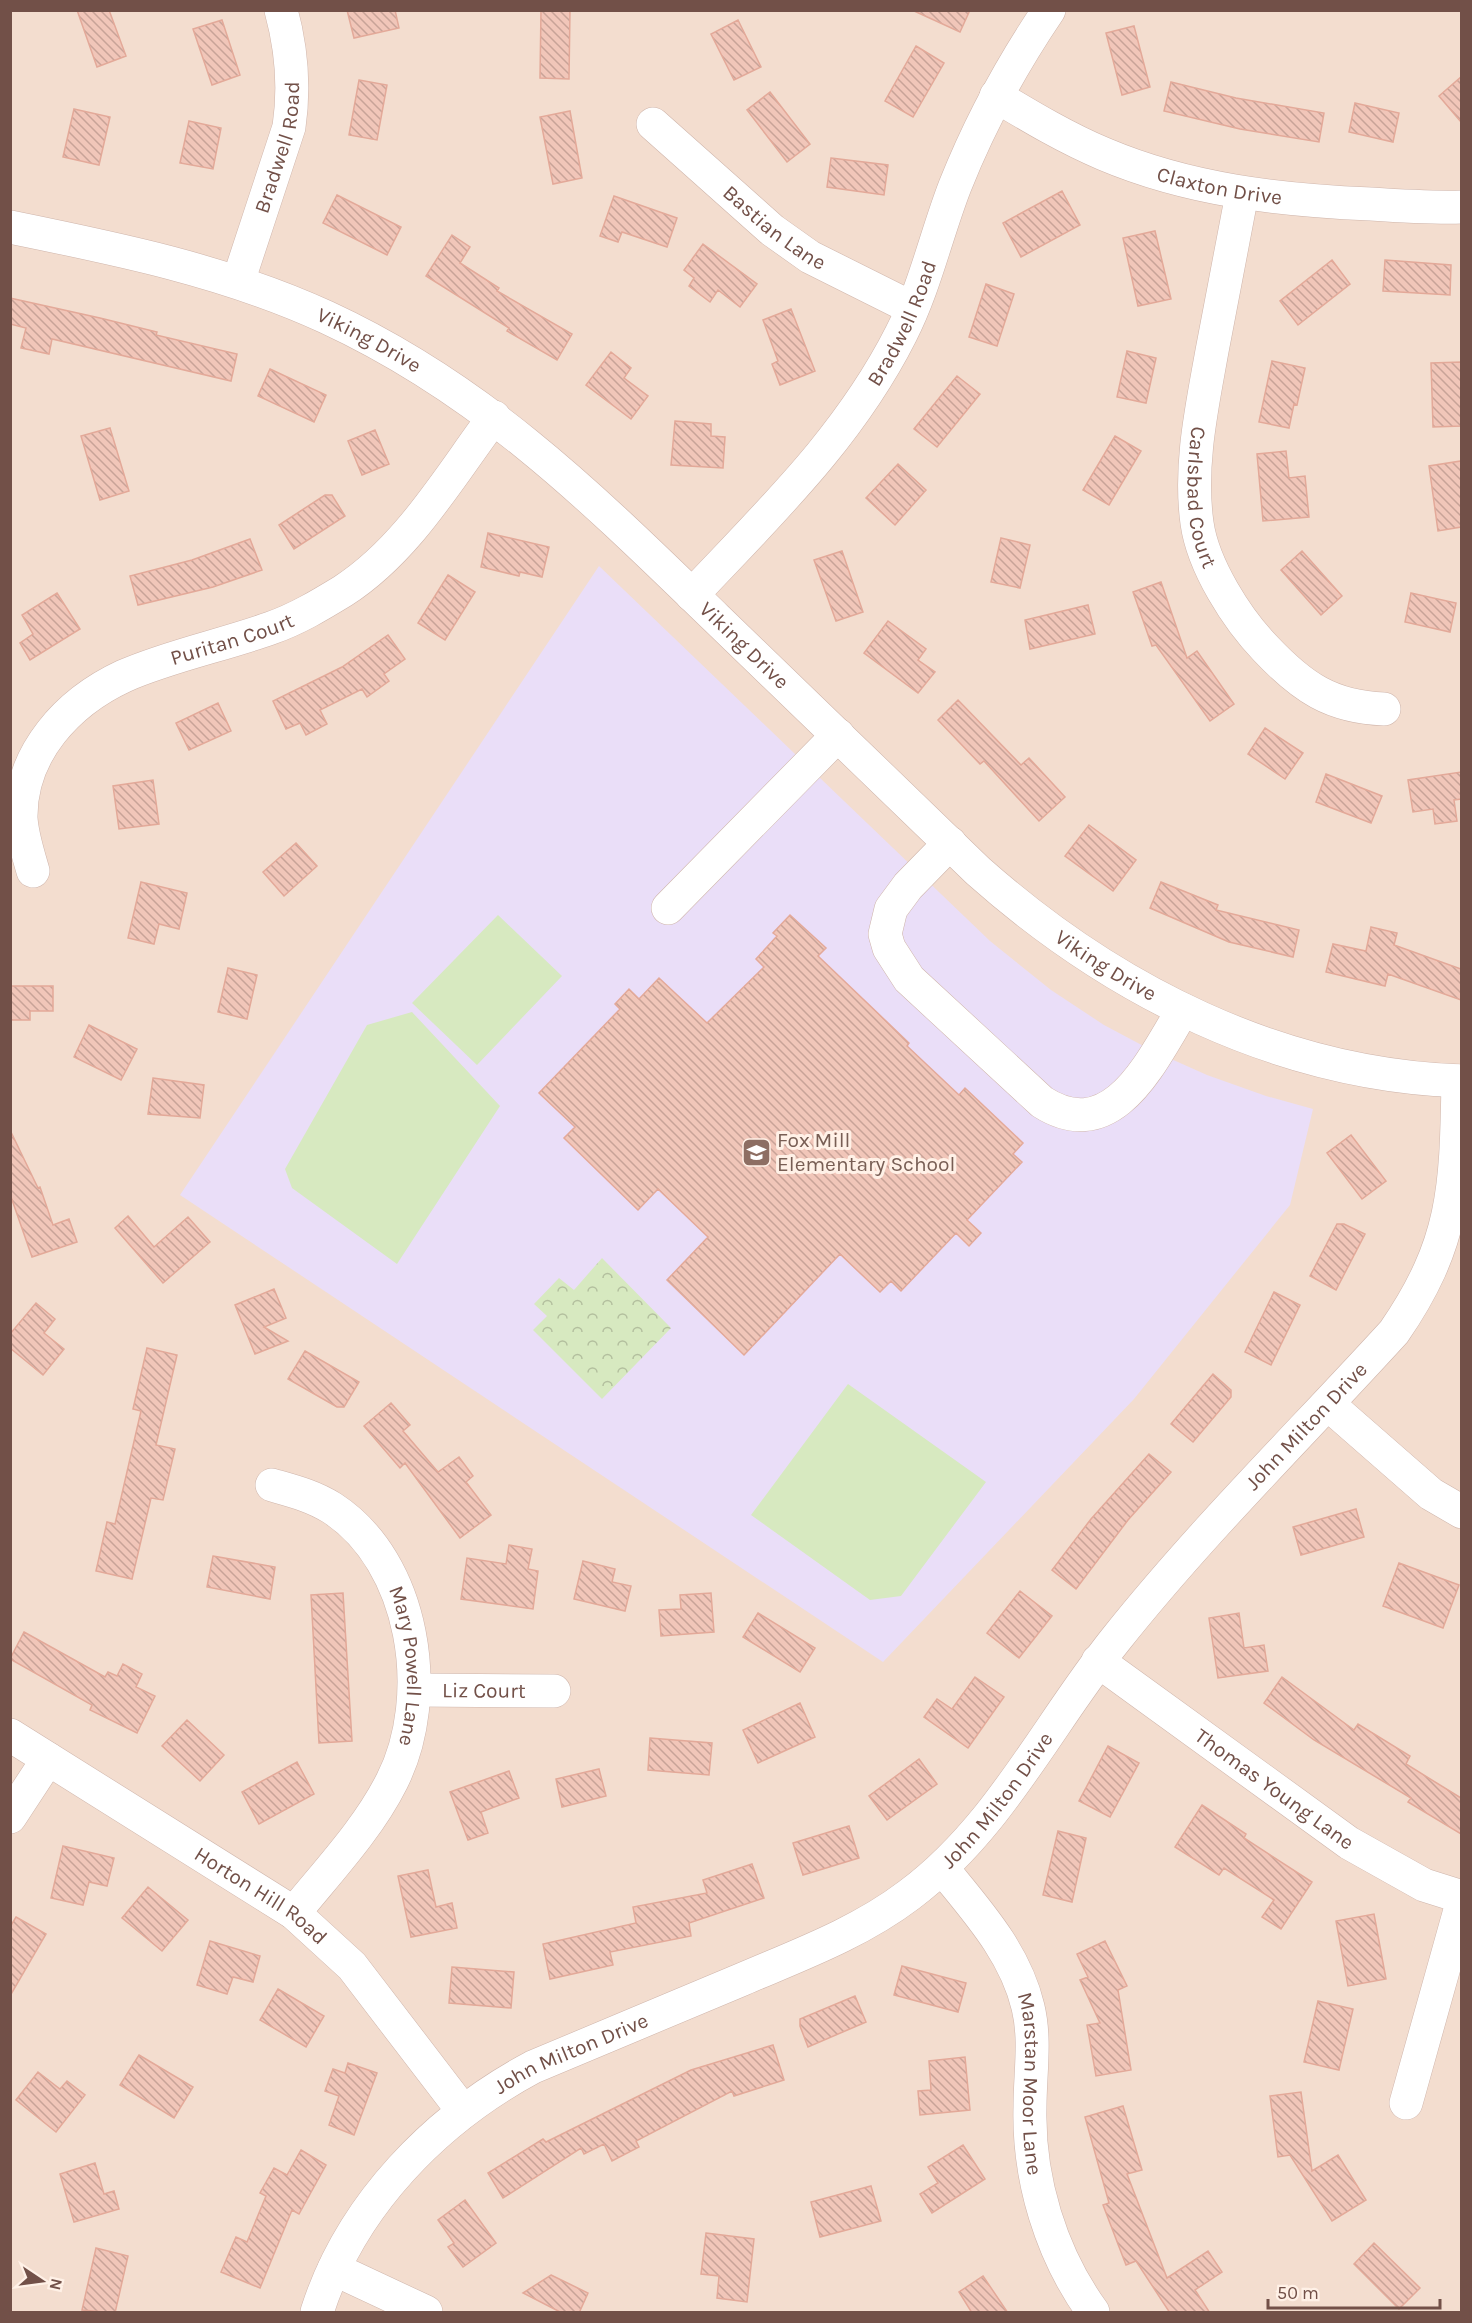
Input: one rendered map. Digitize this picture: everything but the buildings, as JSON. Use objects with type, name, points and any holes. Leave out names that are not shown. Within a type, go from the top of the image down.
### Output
[{"type":"street","name":"Bradwell Road","points":[[238,282],[289,127],[292,102],[292,64],[281,10]]},
{"type":"street","name":"Bradwell Road","points":[[692,595],[820,459],[852,418],[877,379],[912,308],[954,187],[996,96],[1020,53],[1049,10]]},
{"type":"street","name":"Claxton Drive","points":[[996,96],[1047,127],[1105,154],[1164,175],[1242,194],[1293,201],[1461,207]]},
{"type":"street","name":"Bastian Lane","points":[[653,124],[772,230],[821,262],[912,308]]},
{"type":"street","name":"Carlsbad Court","points":[[1242,194],[1202,407],[1196,455],[1197,525],[1211,565],[1230,603],[1254,637],[1282,666],[1312,691],[1338,702],[1384,709]]},
{"type":"street","name":"Viking Drive","points":[[10,227],[141,254],[238,282],[324,316],[388,349],[494,417],[568,476],[950,843],[1023,910],[1089,958],[1147,993],[1232,1032],[1316,1059],[1361,1069],[1460,1081]]},
{"type":"street","name":"Puritan Court","points":[[33,871],[24,843],[21,818],[24,790],[29,770],[42,744],[60,720],[83,700],[125,676],[273,628],[312,610],[346,589],[380,562],[410,530],[494,417]]},
{"type":"street","points":[[668,908],[838,735]]},
{"type":"street","points":[[950,843],[908,886],[891,909],[885,934],[888,948],[909,979],[1042,1102],[1051,1108],[1077,1114],[1093,1114],[1109,1107],[1124,1097],[1139,1081],[1182,1010]]},
{"type":"street","name":"John Milton Drive","points":[[317,2313],[334,2269],[366,2214],[388,2184],[421,2147],[463,2110],[504,2082],[533,2067],[832,1941],[882,1913],[942,1869],[974,1835],[1016,1782],[1098,1661],[1150,1596],[1394,1332],[1416,1300],[1437,1258],[1449,1217],[1456,1175],[1460,1081]]},
{"type":"street","points":[[1328,1404],[1431,1494],[1461,1512]]},
{"type":"street","name":"Mary Powell Lane","points":[[272,1485],[301,1493],[330,1507],[362,1535],[383,1565],[397,1592],[409,1627],[415,1664],[415,1690],[411,1721],[393,1780],[341,1855],[294,1913]]},
{"type":"street","name":"Thomas Young Lane","points":[[1098,1661],[1349,1844],[1424,1885],[1461,1897]]},
{"type":"street","name":"Liz Court","points":[[415,1690],[554,1691]]},
{"type":"street","name":"Horton Hill Road","points":[[10,1735],[294,1913],[352,1966],[463,2110]]},
{"type":"street","points":[[10,1817],[48,1759]]},
{"type":"street","name":"Marstan Moor Lane","points":[[942,1869],[993,1932],[1016,1972],[1028,2005],[1033,2062],[1030,2105],[1034,2169],[1046,2218],[1064,2262],[1094,2313]]},
{"type":"street","points":[[1406,2103],[1461,1903]]},
{"type":"street","points":[[334,2269],[426,2313]]},
{"type":"shaded area","points":[[11,11],[1461,11],[1461,2312],[11,2312]]},
{"type":"shaded area","name":"Fox Mill Elementary School","points":[[599,566],[990,941],[1051,990],[1104,1025],[1151,1050],[1207,1075],[1266,1096],[1313,1109],[1290,1205],[1134,1399],[883,1662],[180,1195]]},
{"type":"green space","points":[[498,915],[562,976],[477,1065],[412,1003]]},
{"type":"green space","points":[[412,1012],[500,1106],[397,1264],[292,1188],[285,1169],[367,1025]]},
{"type":"green space","points":[[602,1258],[671,1328],[602,1399],[533,1330],[547,1316],[534,1304],[559,1278],[574,1290]]},
{"type":"green space","points":[[848,1384],[986,1482],[901,1596],[870,1600],[751,1515]]},
{"type":"place","name":"Fox Mill Elementary School","points":[[756,1152]]}]
